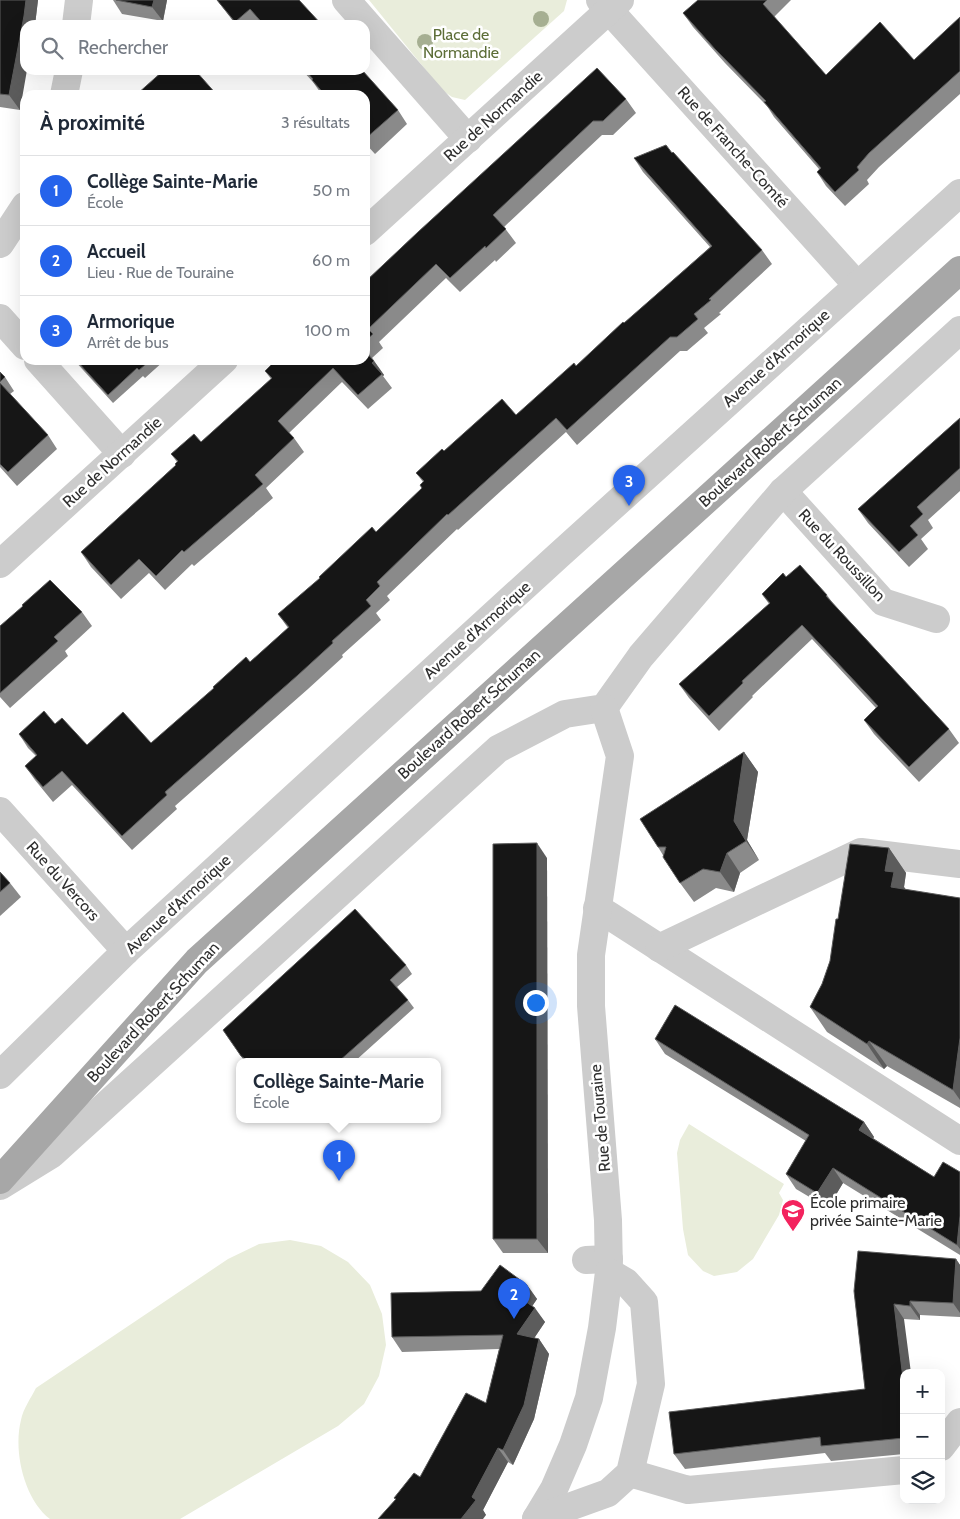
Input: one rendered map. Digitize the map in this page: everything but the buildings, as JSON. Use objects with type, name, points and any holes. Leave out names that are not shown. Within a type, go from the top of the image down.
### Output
[{"type":"main road","name":"Boulevard Robert Schuman","points":[[0,1180],[197,961],[960,270]]},
{"type":"street","points":[[77,20],[79,0]]},
{"type":"street","points":[[346,0],[364,20]]},
{"type":"street","name":"Rue de Normandie","points":[[370,227],[468,139],[610,3]]},
{"type":"street","name":"Rue de Franche-Comté","points":[[610,3],[858,284]]},
{"type":"street","points":[[370,27],[468,139]]},
{"type":"street","points":[[65,90],[68,75]]},
{"type":"street","name":"Avenue d'Armorique","points":[[0,1074],[126,951],[551,562],[960,194]]},
{"type":"street","points":[[0,244],[20,214]]},
{"type":"street","points":[[0,318],[20,340]]},
{"type":"street","points":[[0,1186],[52,1154],[498,749],[565,714],[604,708],[641,656],[783,491],[960,330]]},
{"type":"street","points":[[42,365],[122,454]]},
{"type":"street","name":"Rue de Normandie","points":[[0,564],[219,365]]},
{"type":"street","name":"Rue du Roussillon","points":[[783,491],[883,602],[936,619]]},
{"type":"street","name":"Rue de Touraine","points":[[536,1519],[554,1489],[573,1445],[589,1398],[602,1328],[602,1264],[608,1220],[591,1006],[591,955],[620,756],[604,708]]},
{"type":"street","name":"Rue du Vercors","points":[[0,811],[126,951]]},
{"type":"street","points":[[660,948],[860,852],[960,864]]},
{"type":"street","points":[[597,908],[960,1141]]},
{"type":"street","points":[[536,1519],[608,1493],[630,1473],[652,1384],[644,1302],[626,1282],[602,1264]]},
{"type":"street","points":[[945,1442],[960,1422]]},
{"type":"street","points":[[630,1473],[688,1490],[900,1470]]},
{"type":"green space","name":"Place de Normandie","points":[[369,0],[567,0],[564,11],[465,100],[452,97],[442,90]]},
{"type":"green space","points":[[689,1124],[784,1184],[779,1193],[783,1200],[779,1215],[753,1259],[737,1272],[714,1276],[703,1271],[688,1255],[683,1229],[677,1153],[680,1140]]},
{"type":"green space","points":[[290,1240],[321,1246],[348,1262],[370,1285],[382,1314],[386,1345],[379,1376],[364,1404],[338,1426],[180,1519],[50,1519],[33,1499],[27,1487],[18,1446],[22,1416],[36,1388],[228,1259],[259,1244]]},
{"type":"place","name":"Armorique","points":[[629,506]]},
{"type":"place","name":"Collège Sainte-Marie","points":[[339,1181]]},
{"type":"place","name":"École primaire privée Sainte-Marie","points":[[793,1232]]},
{"type":"place","name":"Accueil","points":[[514,1319]]}]
